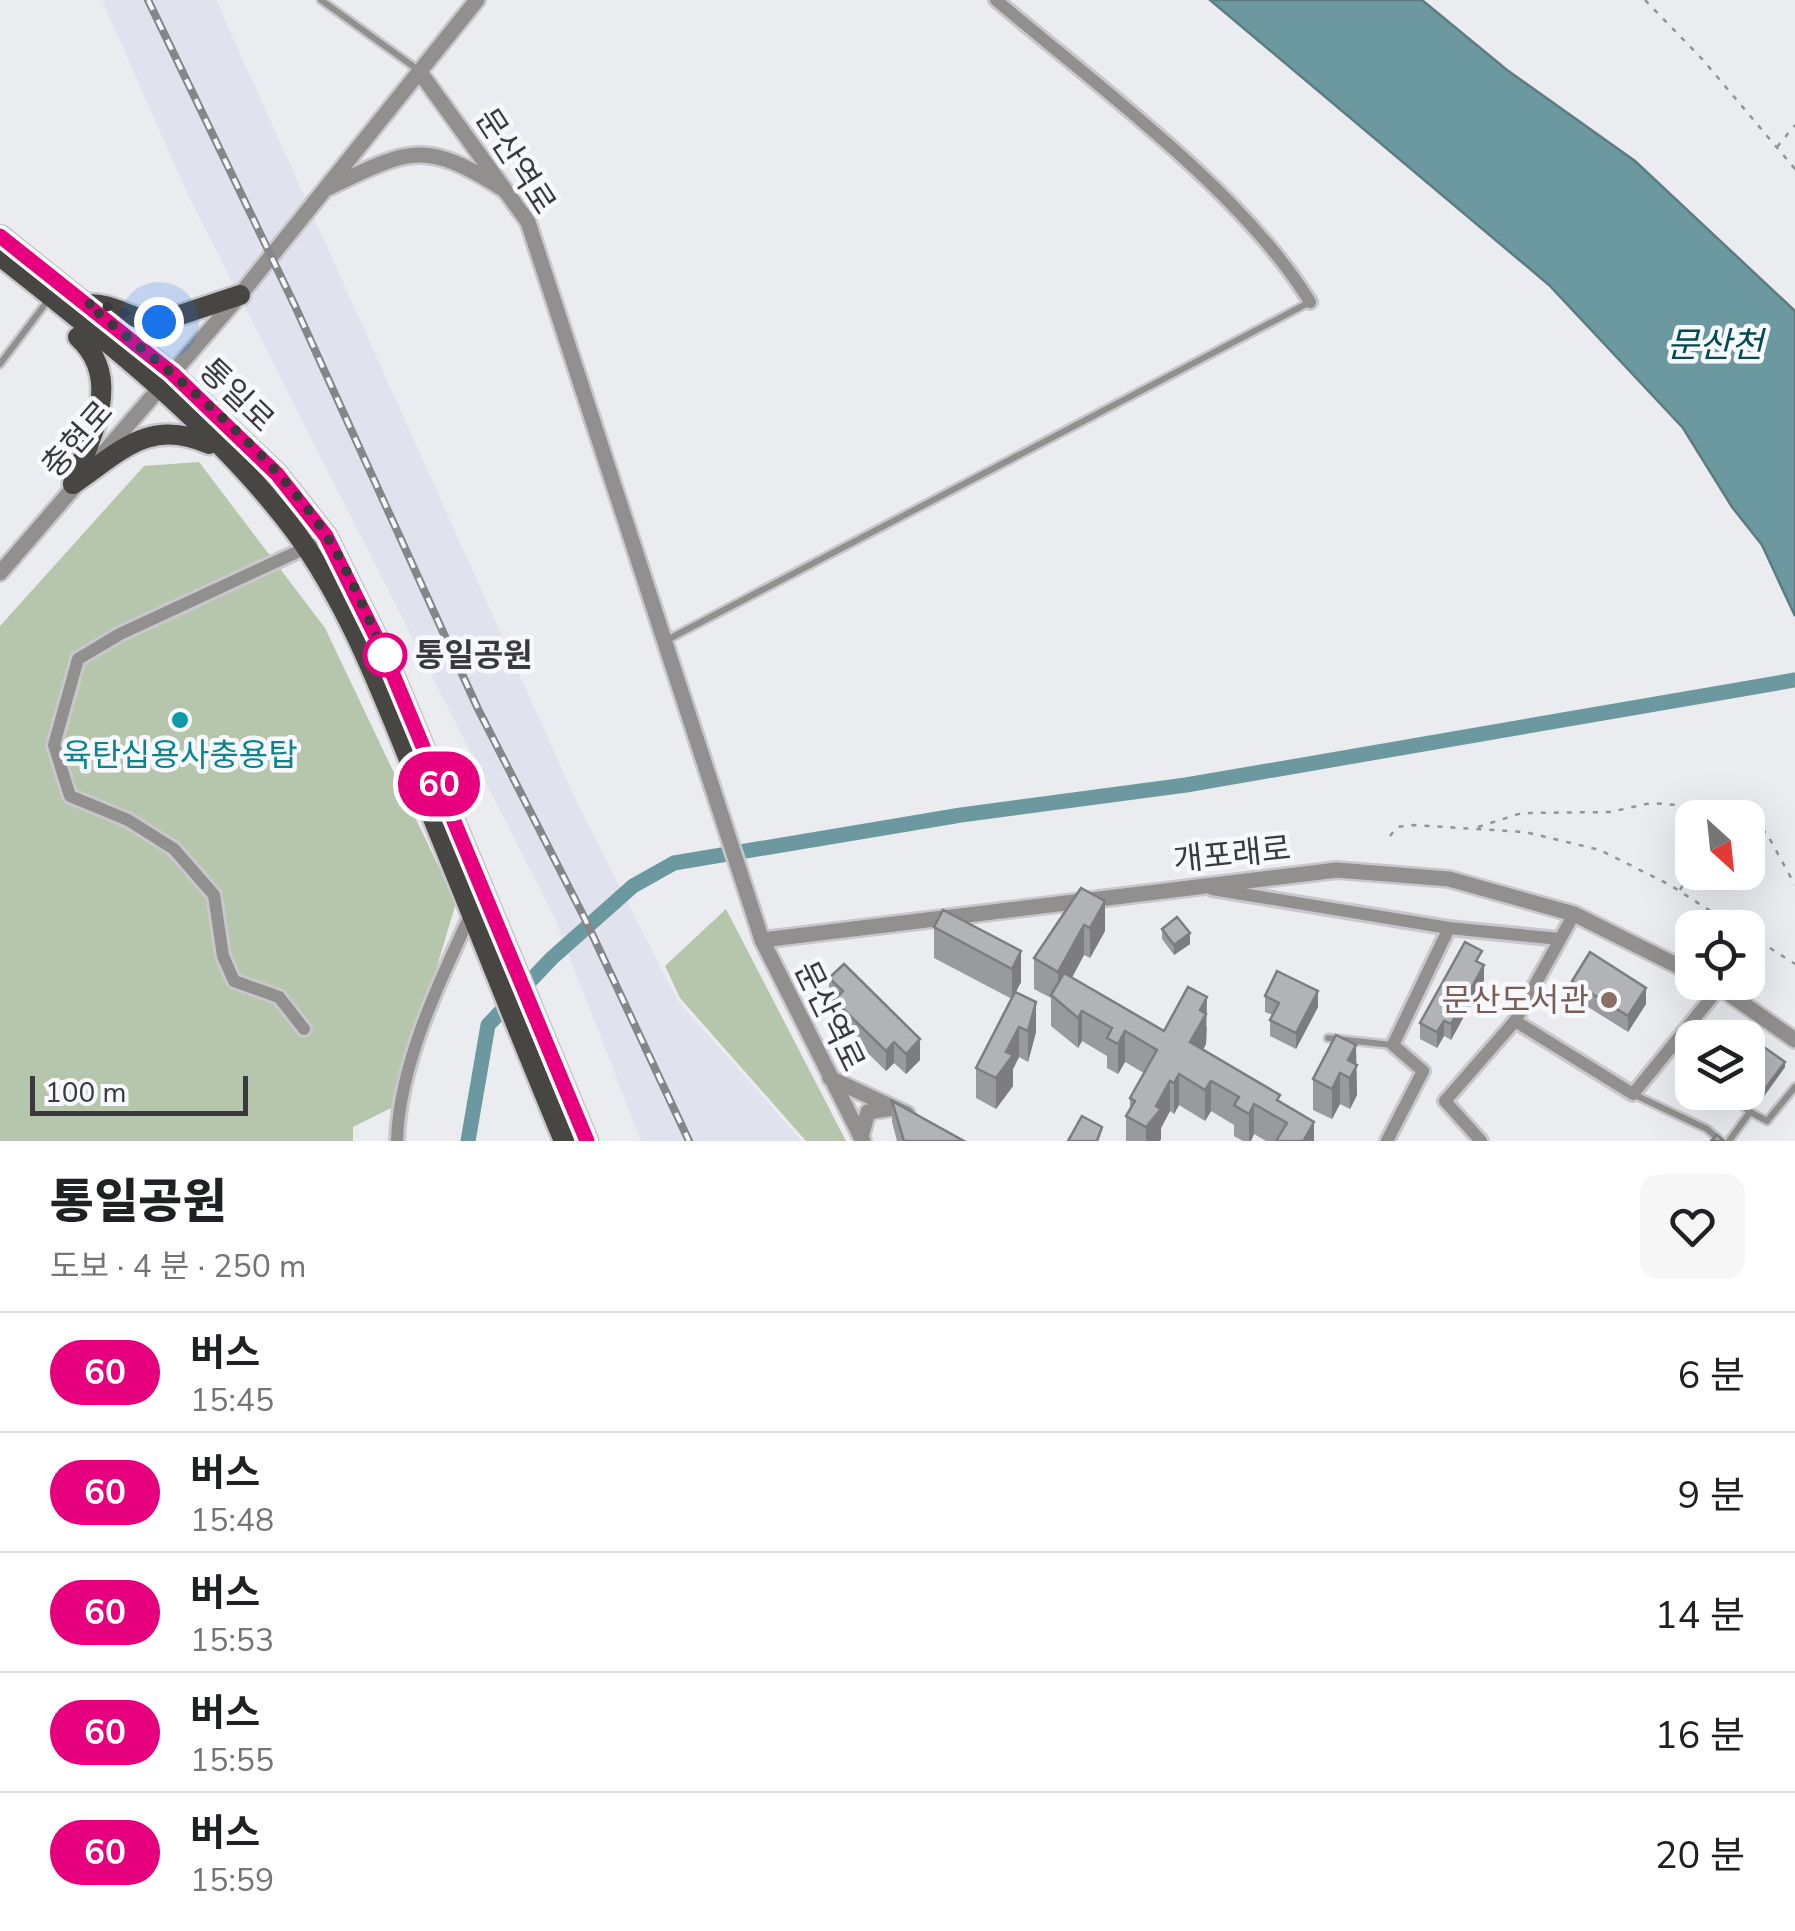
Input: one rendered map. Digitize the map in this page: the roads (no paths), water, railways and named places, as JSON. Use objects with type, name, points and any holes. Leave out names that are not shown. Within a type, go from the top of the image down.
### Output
[{"type":"main road","name":"통일로","points":[[0,236],[87,304],[165,381],[306,549],[360,647],[545,1069],[587,1141]]},
{"type":"main road","name":"통일로","points":[[0,256],[53,300],[165,381],[277,474],[326,536],[384,653],[471,895],[545,1069],[564,1141]]},
{"type":"main road","points":[[87,304],[108,303],[148,322],[159,322],[240,294]]},
{"type":"main road","points":[[53,300],[62,322],[94,351],[104,390],[73,484]]},
{"type":"main road","points":[[73,484],[130,445],[167,431],[220,449]]},
{"type":"street","points":[[165,381],[477,0]]},
{"type":"street","points":[[996,0],[1216,192],[1284,265],[1310,302]]},
{"type":"street","name":"문산역로","points":[[419,71],[528,222],[762,940],[862,1139]]},
{"type":"street","points":[[324,190],[399,155],[435,153],[508,192]]},
{"type":"street","name":"충현로","points":[[0,573],[165,381]]},
{"type":"street","points":[[304,1029],[279,998],[234,982],[223,956],[214,896],[174,848],[128,820],[70,796],[54,745],[78,659],[120,634],[306,549],[326,536]]},
{"type":"street","name":"개포래로","points":[[762,940],[1338,870],[1430,877],[1574,914],[1675,964]]},
{"type":"street","points":[[1190,886],[1449,928],[1560,939]]},
{"type":"street","points":[[397,1140],[398,1108],[471,895]]},
{"type":"street","points":[[1481,1141],[1445,1101],[1515,1021],[1574,914]]},
{"type":"street","points":[[1387,1141],[1410,1104],[1424,1070],[1393,1045],[1449,928]]},
{"type":"street","points":[[1515,1021],[1633,1094],[1705,1000]]},
{"type":"street","points":[[1739,1000],[1795,1040]]},
{"type":"street","points":[[830,1078],[920,1120]]},
{"type":"street","points":[[862,1139],[868,1112],[895,1108]]},
{"type":"lane","points":[[320,0],[419,71]]},
{"type":"lane","points":[[0,364],[53,300]]},
{"type":"lane","points":[[666,641],[1310,302]]},
{"type":"lane","points":[[1328,1038],[1393,1045]]},
{"type":"lane","points":[[1671,1047],[1675,1050]]},
{"type":"lane","points":[[1748,1110],[1767,1120],[1795,1087]]},
{"type":"lane","points":[[1633,1094],[1725,1141],[1750,1112]]},
{"type":"water","name":"문산천","points":[[1210,0],[1422,0],[1507,70],[1635,161],[1795,311],[1795,616],[1762,545],[1732,507],[1683,428],[1549,285]]},
{"type":"waterway","points":[[468,1141],[488,1025],[552,958],[633,886],[674,863],[961,815],[1186,785],[1795,680]]},
{"type":"railway","points":[[148,0],[295,306],[478,709],[585,919],[689,1141]]},
{"type":"place","name":"통일공원","points":[[385,655]]},
{"type":"place","name":"육탄십용사충용탑","points":[[180,720]]},
{"type":"place","name":"문산도서관","points":[[1609,1000]]}]
